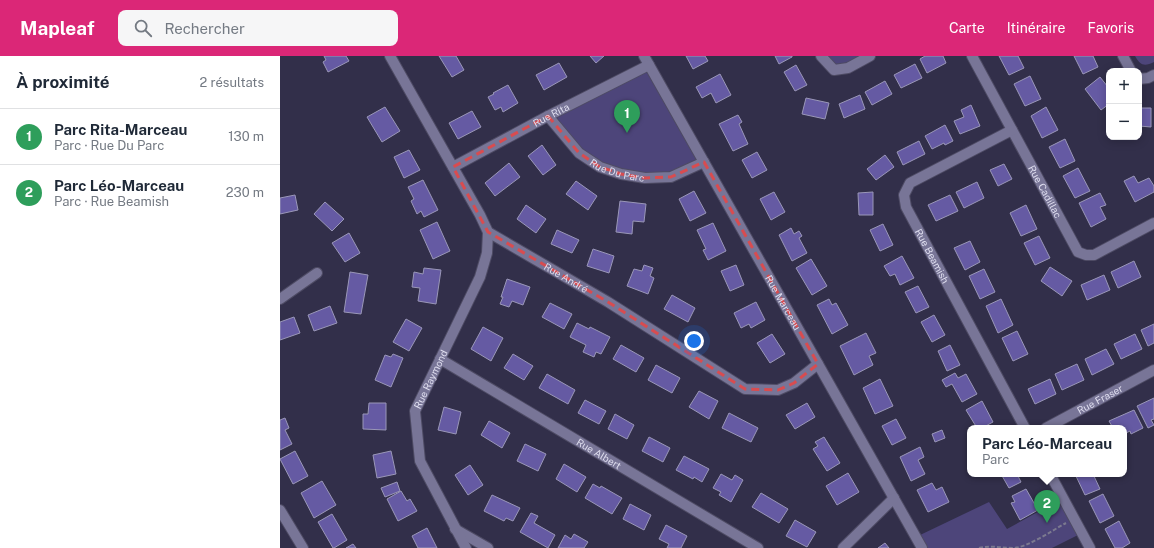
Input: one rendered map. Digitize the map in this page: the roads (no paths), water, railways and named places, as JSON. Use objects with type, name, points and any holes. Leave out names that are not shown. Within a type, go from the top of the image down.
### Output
[{"type":"street","points":[[390,56],[480,215],[488,232]]},
{"type":"street","points":[[821,56],[834,70],[848,68],[870,56]]},
{"type":"street","name":"Rue Cadillac","points":[[972,56],[1078,252],[1086,255],[1094,255],[1154,223]]},
{"type":"street","points":[[1123,56],[1129,68]]},
{"type":"street","name":"Rue Rita","points":[[453,167],[548,116],[647,60]]},
{"type":"street","name":"Rue Marceau","points":[[647,60],[922,548]]},
{"type":"street","points":[[1142,79],[1154,75]]},
{"type":"street","name":"Rue Du Parc","points":[[548,116],[579,153],[600,167],[621,174],[645,178],[671,177],[704,162]]},
{"type":"street","name":"Rue Beamish","points":[[1012,130],[910,184],[904,195],[906,207],[1023,425]]},
{"type":"street","name":"Rue André","points":[[488,232],[608,302],[745,389],[778,390],[794,383],[818,364]]},
{"type":"street","name":"Rue Raymond","points":[[466,548],[420,461],[415,411],[480,277],[487,253],[488,232]]},
{"type":"street","points":[[280,299],[317,274]]},
{"type":"street","name":"Rue Albert","points":[[440,359],[758,548]]},
{"type":"street","name":"Rue Fraser","points":[[1052,425],[1154,370]]},
{"type":"street","points":[[1052,477],[1090,548]]},
{"type":"street","points":[[843,548],[894,498]]},
{"type":"street","points":[[280,510],[303,548]]},
{"type":"street","points":[[455,529],[488,548]]},
{"type":"place","name":"Parc Rita-Marceau","points":[[627,133]]},
{"type":"place","name":"Parc Léo-Marceau","points":[[1047,523]]}]
